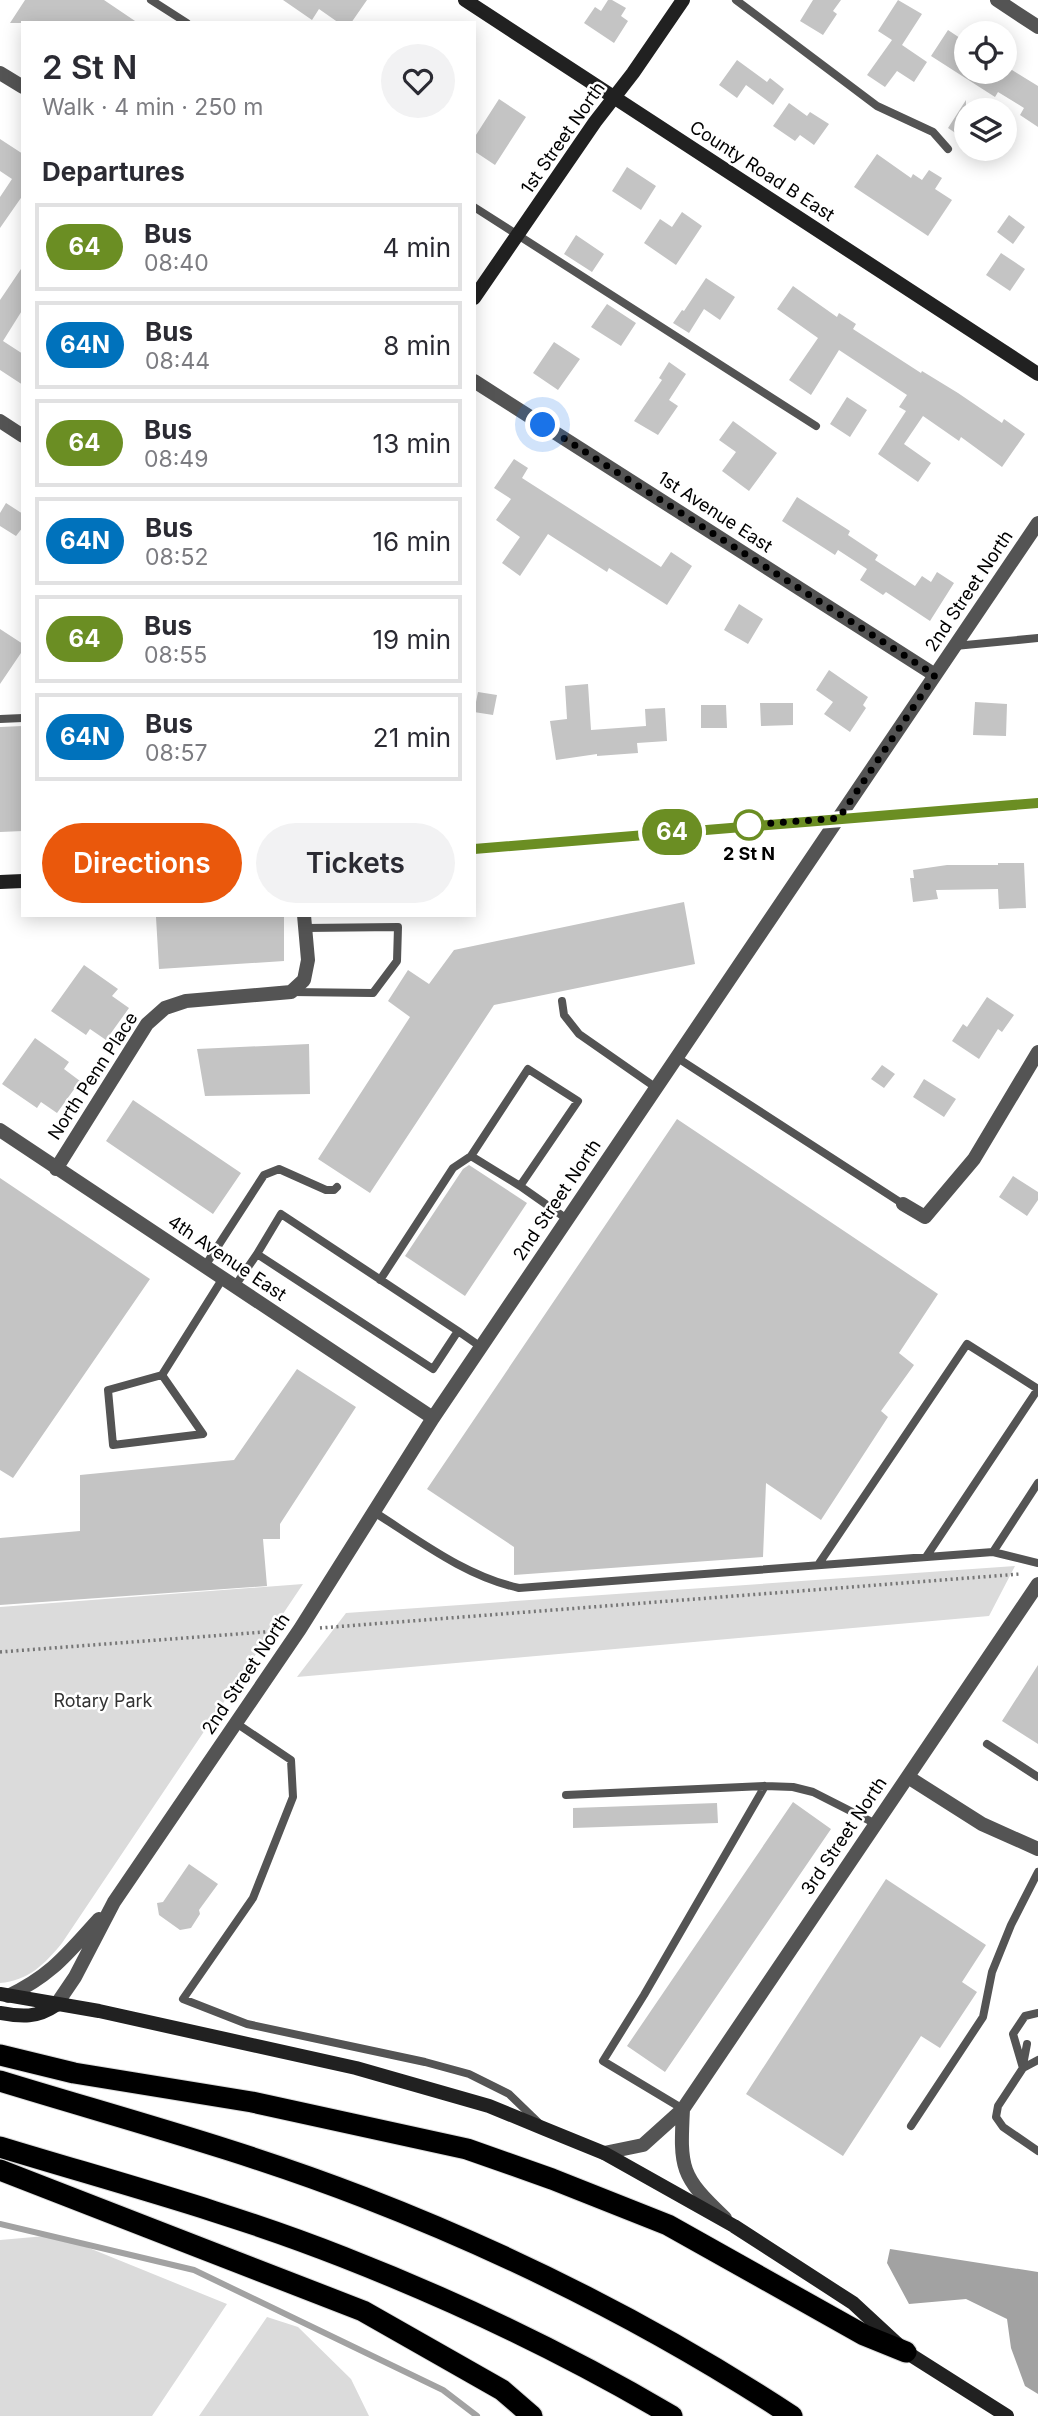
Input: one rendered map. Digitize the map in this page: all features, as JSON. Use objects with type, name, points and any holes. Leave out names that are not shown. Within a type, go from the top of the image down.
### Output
[{"type":"highway","points":[[0,2054],[74,2073],[252,2102],[467,2149],[552,2179],[667,2225],[864,2335],[906,2352]]},
{"type":"highway","points":[[0,2081],[287,2170],[423,2222],[587,2297],[703,2361],[792,2416]]},
{"type":"highway","points":[[0,2147],[208,2210],[342,2257],[484,2315],[561,2353],[672,2416]]},
{"type":"highway","points":[[0,2170],[363,2311],[502,2390],[532,2416]]},
{"type":"street","name":"County Road B East","points":[[464,0],[1038,374]]},
{"type":"street","name":"1st Street North","points":[[476,295],[683,0]]},
{"type":"street","points":[[997,0],[1038,27]]},
{"type":"street","points":[[0,73],[21,87]]},
{"type":"street","name":"1st Avenue East","points":[[476,382],[935,675]]},
{"type":"street","points":[[0,421],[21,435]]},
{"type":"street","name":"2nd Street North","points":[[56,2005],[75,1977],[114,1902],[300,1629],[433,1418],[1038,523]]},
{"type":"street","points":[[476,849],[1038,803]]},
{"type":"street","points":[[0,882],[21,881]]},
{"type":"street","points":[[291,992],[304,980],[308,960],[305,922]]},
{"type":"street","name":"North Penn Place","points":[[56,1169],[146,1024],[165,1008],[186,1001],[291,992]]},
{"type":"street","points":[[903,1204],[925,1217],[974,1159],[1038,1052]]},
{"type":"street","name":"4th Avenue East","points":[[0,1130],[433,1418]]},
{"type":"street","name":"3rd Street North","points":[[604,2153],[643,2145],[683,2109],[1038,1584]]},
{"type":"street","points":[[908,1777],[982,1824],[1038,1849]]},
{"type":"street","name":"2nd Street North","points":[[4,1995],[34,1983],[55,1968],[114,1902]]},
{"type":"street","points":[[4,1995],[99,2011],[356,2068],[489,2106],[604,2153],[734,2226],[853,2303],[906,2352],[1007,2416]]},
{"type":"street","points":[[0,2012],[31,2016],[43,2014],[56,2005]]},
{"type":"street","points":[[683,2109],[682,2163],[691,2183],[734,2226]]},
{"type":"lane","points":[[151,0],[184,21]]},
{"type":"lane","points":[[736,0],[877,106],[933,132],[948,149]]},
{"type":"lane","points":[[476,208],[816,426]]},
{"type":"lane","points":[[955,646],[1038,638]]},
{"type":"lane","points":[[0,719],[21,718]]},
{"type":"lane","points":[[291,992],[373,993],[397,961],[398,927],[305,922]]},
{"type":"lane","points":[[562,1001],[564,1015],[579,1034],[656,1087]]},
{"type":"lane","points":[[676,1057],[903,1204]]},
{"type":"lane","points":[[380,1280],[453,1168],[471,1156],[528,1069],[578,1101],[520,1186]]},
{"type":"lane","points":[[471,1156],[567,1219]]},
{"type":"lane","points":[[205,1266],[264,1175],[279,1169],[326,1190],[334,1190],[337,1187]]},
{"type":"lane","points":[[162,1375],[203,1433],[113,1445],[108,1390],[162,1375],[229,1282],[257,1254],[281,1214],[481,1347]]},
{"type":"lane","points":[[257,1254],[433,1369],[458,1331]]},
{"type":"lane","points":[[818,1565],[967,1344],[1038,1389],[926,1557]]},
{"type":"lane","points":[[993,1552],[1038,1483]]},
{"type":"lane","points":[[374,1512],[445,1558],[500,1584],[519,1588],[993,1552],[1038,1563]]},
{"type":"lane","points":[[236,1723],[291,1760],[293,1797],[253,1898],[183,1999],[247,2024],[469,2074],[509,2094],[545,2129]]},
{"type":"lane","points":[[987,1744],[1038,1777]]},
{"type":"lane","points":[[683,2109],[603,2060],[644,1995],[765,1786]]},
{"type":"lane","points":[[566,1795],[793,1787],[813,1792],[876,1824]]},
{"type":"lane","points":[[911,2126],[982,2017],[992,1972],[1011,1925],[1038,1872]]},
{"type":"lane","points":[[1023,2068],[1013,2034],[1025,2016],[1038,2013]]},
{"type":"lane","points":[[1027,2044],[1023,2068],[999,2106],[996,2117],[1003,2127],[1038,2151]]},
{"type":"lane","points":[[1023,2068],[1038,2060]]},
{"type":"path","points":[[0,1652],[1026,1574]]},
{"type":"green space","points":[[1015,1566],[989,1616],[297,1677],[346,1613]]},
{"type":"green space","name":"Rotary Park","points":[[303,1584],[62,1943],[35,1970],[19,1979],[0,1983],[0,1607]]},
{"type":"green space","points":[[57,2235],[227,2304],[152,2416],[0,2416],[0,2240]]},
{"type":"green space","points":[[267,2317],[298,2327],[351,2379],[369,2416],[199,2416]]},
{"type":"shaded area","points":[[890,2249],[1038,2272],[1038,2394],[1025,2386],[1011,2348],[1007,2319],[966,2299],[909,2304],[887,2263]]},
{"type":"building","points":[[25,0],[104,0],[135,21],[21,21],[10,23]]},
{"type":"building","points":[[283,0],[367,0],[352,21],[336,21],[319,9],[312,20]]},
{"type":"building","points":[[608,0],[626,8],[621,16],[628,21],[614,43],[584,23],[595,7],[601,11]]},
{"type":"building","points":[[813,0],[841,0],[833,11],[837,14],[823,35],[800,21]]},
{"type":"building","points":[[898,0],[922,14],[902,45],[927,62],[914,82],[897,71],[885,87],[867,75],[892,40],[878,31]]},
{"type":"building","points":[[948,30],[954,34],[954,71],[931,56]]},
{"type":"building","points":[[737,60],[767,82],[770,78],[784,89],[773,105],[746,85],[737,98],[719,85]]},
{"type":"building","points":[[1017,73],[1038,86],[1038,127],[1020,115],[1024,108],[1017,104],[1017,98],[1008,98],[998,92],[995,97],[975,84],[1017,84]]},
{"type":"building","points":[[499,99],[526,117],[495,165],[476,152],[476,135]]},
{"type":"building","points":[[789,103],[807,116],[810,112],[829,124],[814,145],[800,135],[795,141],[773,126]]},
{"type":"building","points":[[954,119],[954,132],[948,128]]},
{"type":"building","points":[[0,139],[21,153],[21,198],[0,228],[0,197],[12,179],[0,171]]},
{"type":"building","points":[[877,154],[911,178],[913,174],[922,180],[929,170],[942,178],[935,189],[952,200],[928,236],[854,187]]},
{"type":"building","points":[[627,167],[656,186],[641,210],[612,191]]},
{"type":"building","points":[[682,212],[702,226],[676,265],[644,243],[660,219],[672,227]]},
{"type":"building","points":[[1009,215],[1025,227],[1013,244],[997,232]]},
{"type":"building","points":[[576,235],[604,254],[592,272],[564,254]]},
{"type":"building","points":[[1001,253],[1025,269],[1010,291],[986,275]]},
{"type":"building","points":[[21,269],[21,312],[3,341],[21,353],[21,384],[0,370],[0,300]]},
{"type":"building","points":[[706,278],[735,297],[720,320],[704,309],[689,333],[673,323]]},
{"type":"building","points":[[793,286],[837,317],[839,313],[856,324],[853,329],[921,373],[922,371],[958,393],[1002,423],[1004,419],[1025,434],[1002,467],[961,437],[959,441],[923,416],[904,444],[931,463],[918,482],[878,454],[906,411],[899,407],[907,395],[839,350],[811,395],[789,380],[818,338],[777,309]]},
{"type":"building","points":[[607,304],[636,323],[621,346],[591,327]]},
{"type":"building","points":[[554,342],[580,359],[558,390],[533,373]]},
{"type":"building","points":[[669,362],[686,374],[669,400],[678,406],[658,435],[634,421],[662,380],[659,378]]},
{"type":"building","points":[[847,397],[867,410],[850,437],[830,424]]},
{"type":"building","points":[[733,421],[777,453],[749,491],[722,471],[736,452],[719,440]]},
{"type":"building","points":[[514,459],[528,468],[522,478],[661,567],[671,552],[692,566],[667,605],[609,568],[607,572],[548,534],[520,576],[502,563],[520,537],[496,520],[511,499],[494,488]]},
{"type":"building","points":[[797,497],[850,531],[848,535],[878,555],[875,560],[915,586],[922,576],[931,582],[937,572],[954,583],[930,621],[886,592],[883,595],[860,580],[867,569],[838,550],[835,555],[782,521]]},
{"type":"building","points":[[6,503],[21,513],[21,530],[16,536],[0,526],[0,513]]},
{"type":"building","points":[[739,604],[763,619],[748,644],[724,630]]},
{"type":"building","points":[[0,629],[21,643],[21,653],[0,684]]},
{"type":"building","points":[[829,670],[868,697],[863,705],[866,708],[850,732],[824,714],[833,702],[816,690]]},
{"type":"building","points":[[588,684],[591,730],[646,726],[645,709],[665,708],[667,741],[637,743],[638,753],[597,754],[556,760],[550,721],[567,719],[565,686]]},
{"type":"building","points":[[478,692],[497,695],[493,715],[476,712]]},
{"type":"building","points":[[975,702],[1007,704],[1006,736],[973,735]]},
{"type":"building","points":[[760,703],[793,703],[793,725],[761,726]]},
{"type":"building","points":[[701,705],[726,705],[727,728],[701,728]]},
{"type":"building","points":[[21,726],[21,831],[0,832],[0,727]]},
{"type":"building","points":[[1024,863],[1026,908],[999,909],[998,889],[936,890],[938,899],[913,902],[910,878],[914,878],[913,870],[947,865]]},
{"type":"building","points":[[684,902],[695,964],[494,1005],[370,1193],[318,1159],[410,1017],[388,1001],[408,970],[429,984],[454,950]]},
{"type":"building","points":[[156,917],[284,917],[284,961],[159,969]]},
{"type":"building","points":[[84,965],[118,989],[112,996],[129,1008],[106,1040],[90,1029],[86,1035],[51,1011]]},
{"type":"building","points":[[987,997],[1014,1015],[1002,1032],[998,1029],[979,1059],[952,1041],[963,1024],[967,1027]]},
{"type":"building","points":[[35,1038],[69,1062],[64,1069],[80,1081],[57,1113],[41,1102],[37,1108],[2,1084]]},
{"type":"building","points":[[309,1044],[310,1094],[205,1096],[197,1049]]},
{"type":"building","points":[[882,1065],[895,1074],[884,1088],[871,1079]]},
{"type":"building","points":[[924,1079],[956,1099],[944,1117],[913,1097]]},
{"type":"building","points":[[133,1100],[241,1173],[213,1214],[106,1141]]},
{"type":"building","points":[[677,1119],[938,1294],[899,1353],[914,1365],[881,1411],[888,1417],[821,1520],[766,1483],[763,1557],[514,1575],[514,1547],[427,1489]]},
{"type":"building","points":[[469,1165],[527,1203],[465,1296],[405,1256],[463,1169]]},
{"type":"building","points":[[1013,1176],[1038,1192],[1038,1200],[1027,1216],[999,1197]]},
{"type":"building","points":[[0,1178],[150,1279],[13,1478],[0,1470]]},
{"type":"building","points":[[297,1369],[356,1407],[280,1524],[280,1539],[263,1539],[267,1586],[0,1605],[0,1538],[80,1531],[80,1475],[234,1460]]},
{"type":"building","points":[[1038,1665],[1038,1744],[1002,1721]]},
{"type":"building","points":[[793,1802],[831,1829],[665,2072],[627,2046]]},
{"type":"building","points":[[717,1803],[718,1823],[573,1828],[573,1808]]},
{"type":"building","points":[[189,1864],[218,1884],[199,1910],[200,1914],[191,1928],[180,1930],[159,1915],[157,1903],[163,1902]]},
{"type":"building","points":[[886,1879],[986,1945],[962,1982],[977,1992],[940,2048],[921,2036],[843,2156],[746,2094]]},
{"type":"waterway","points":[[0,2224],[194,2270],[443,2390],[477,2416]]},
{"type":"bus line","name":"64","points":[[476,849],[1038,803]]},
{"type":"place","name":"2 St N","points":[[749,825]]},
{"type":"route","points":[[543,425],[935,675],[839,818],[749,825]]}]
